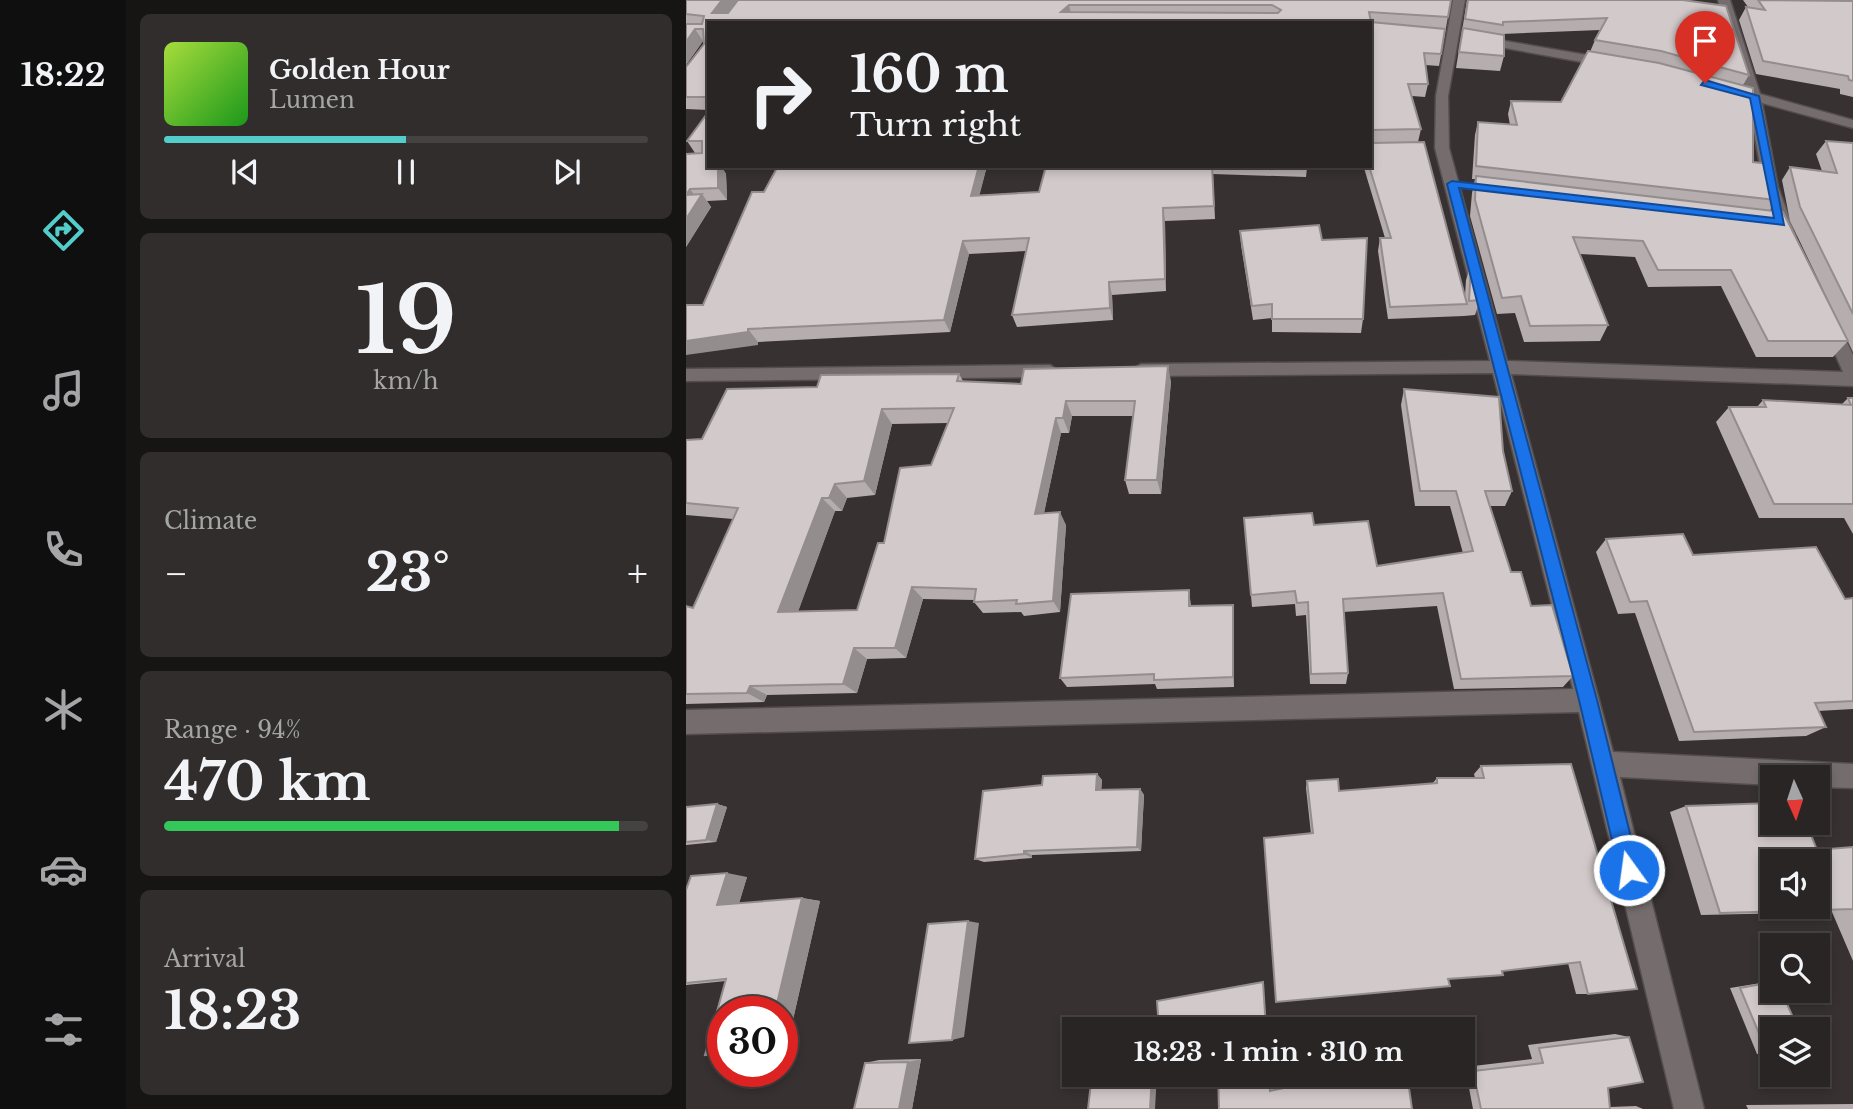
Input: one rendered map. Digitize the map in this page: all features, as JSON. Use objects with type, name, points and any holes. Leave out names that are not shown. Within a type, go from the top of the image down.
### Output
[{"type":"street","points":[[1458,0],[1446,35],[1436,148],[1459,185],[1501,367],[1588,700],[1689,1109]]},
{"type":"street","points":[[1724,0],[1754,96],[1773,221],[1797,255]]},
{"type":"street","points":[[1446,35],[1628,66]]},
{"type":"street","points":[[1717,86],[1853,124]]},
{"type":"street","points":[[1128,370],[1501,367],[1853,376],[1820,302]]},
{"type":"street","points":[[686,375],[1073,371]]},
{"type":"street","points":[[686,722],[1588,700]]},
{"type":"street","points":[[1603,764],[1853,776]]},
{"type":"building","points":[[686,0],[722,0],[712,13],[728,13],[738,0],[1451,0],[1448,17],[1369,12],[1371,21],[707,21],[707,97],[686,97],[686,67],[704,44],[703,29],[695,29],[686,42],[686,24],[702,24],[704,16],[686,14]],"holes":[[[1069,5],[1272,5],[1281,10],[1278,13],[1061,12]]]},
{"type":"building","points":[[1468,0],[1683,0],[1726,6],[1749,75],[1661,51],[1595,40],[1607,18],[1503,22],[1503,25],[1465,19]]},
{"type":"building","points":[[1758,0],[1853,1],[1853,81],[1849,80],[1848,76],[1763,61],[1746,7],[1765,10]]},
{"type":"building","points":[[1372,22],[1445,29],[1441,54],[1424,53],[1428,84],[1408,84],[1421,129],[1372,130]]},
{"type":"building","points":[[1463,28],[1504,35],[1504,56],[1459,52]]},
{"type":"building","points":[[1588,51],[1659,63],[1753,88],[1753,162],[1769,164],[1776,200],[1476,166],[1478,122],[1517,125],[1511,101],[1561,102]]},
{"type":"building","points":[[707,114],[707,168],[718,168],[718,188],[690,189],[686,195],[686,154],[702,153],[702,141],[687,141]]},
{"type":"building","points":[[1826,141],[1853,143],[1853,314],[1800,207],[1790,167],[1837,173]]},
{"type":"building","points":[[1424,142],[1467,304],[1390,307],[1380,238],[1391,238],[1370,168],[1372,168],[1372,143]]},
{"type":"building","points":[[777,168],[978,168],[971,196],[1039,192],[1045,168],[1212,168],[1214,206],[1163,208],[1165,279],[1109,282],[1110,308],[1012,315],[1029,238],[963,241],[944,320],[748,329],[748,332],[686,341],[686,305],[703,305],[752,192],[764,192]]},
{"type":"building","points":[[1476,176],[1783,212],[1848,341],[1768,341],[1731,270],[1658,270],[1643,241],[1573,237],[1608,325],[1530,326],[1521,296],[1502,298],[1475,200]]},
{"type":"building","points":[[702,194],[686,219],[686,195]]},
{"type":"building","points":[[1319,225],[1322,240],[1367,238],[1363,319],[1272,319],[1272,304],[1252,306],[1240,231]]},
{"type":"building","points":[[1471,264],[1480,300],[1469,301]]},
{"type":"building","points":[[1168,366],[1157,480],[1125,480],[1135,401],[1066,401],[1063,418],[1056,418],[1035,514],[1060,512],[1053,601],[1016,604],[1017,600],[974,602],[976,589],[912,587],[895,648],[854,648],[843,684],[750,686],[747,693],[686,694],[686,606],[693,608],[738,508],[686,503],[686,440],[702,439],[727,389],[817,387],[821,375],[959,374],[957,381],[1021,384],[1024,369]],"holes":[[[954,408],[931,465],[900,468],[884,543],[878,543],[857,610],[778,612],[822,498],[829,498],[835,484],[864,481],[882,409]]]},
{"type":"building","points":[[1404,389],[1499,397],[1503,451],[1512,491],[1485,491],[1511,572],[1521,572],[1531,606],[1552,605],[1573,676],[1461,679],[1443,593],[1343,599],[1348,673],[1311,674],[1308,602],[1297,603],[1295,591],[1251,595],[1244,518],[1312,513],[1314,525],[1368,521],[1377,566],[1473,551],[1456,491],[1420,491]]},
{"type":"building","points":[[1848,398],[1853,398],[1853,504],[1774,504],[1729,407],[1766,407],[1763,400],[1851,405]]},
{"type":"building","points":[[1683,534],[1693,555],[1816,547],[1845,599],[1853,598],[1853,701],[1815,703],[1826,727],[1694,732],[1647,601],[1630,602],[1606,539]]},
{"type":"building","points":[[1189,590],[1189,606],[1233,605],[1233,677],[1154,680],[1154,674],[1060,678],[1071,594]]},
{"type":"building","points":[[1571,764],[1637,989],[1588,994],[1580,962],[1502,971],[1503,975],[1448,979],[1450,986],[1276,1002],[1264,838],[1313,833],[1307,781],[1338,779],[1339,791],[1437,783],[1437,778],[1484,778],[1481,766]]},
{"type":"building","points":[[1097,774],[1096,790],[1140,789],[1137,847],[1024,851],[1024,854],[975,859],[983,791],[1042,785],[1043,776]]},
{"type":"building","points":[[1760,803],[1760,835],[1811,835],[1817,849],[1760,849],[1760,912],[1720,913],[1686,806]]},
{"type":"building","points":[[717,804],[706,840],[686,842],[686,807]]},
{"type":"building","points":[[1853,847],[1853,909],[1830,910],[1829,849]]},
{"type":"building","points":[[727,873],[717,905],[802,898],[779,996],[721,996],[726,979],[686,983],[686,890],[691,876]]},
{"type":"building","points":[[968,921],[952,1040],[909,1043],[928,924]]},
{"type":"building","points":[[1263,982],[1265,1017],[1158,1017],[1157,1001]]},
{"type":"building","points":[[1760,984],[1760,1003],[1787,1003],[1793,1017],[1760,1017],[1760,1036],[1740,988]]},
{"type":"building","points":[[1629,1037],[1643,1082],[1608,1088],[1610,1109],[1481,1109],[1475,1071],[1543,1063],[1539,1048]]},
{"type":"building","points":[[908,1062],[899,1109],[854,1109],[865,1063]]},
{"type":"building","points":[[1091,1087],[1151,1087],[1150,1109],[1088,1109]]},
{"type":"building","points":[[1218,1087],[1270,1087],[1270,1091],[1288,1087],[1409,1087],[1412,1109],[1219,1109]]},
{"type":"route","points":[[1629,870],[1588,700],[1452,184],[1780,222],[1754,96],[1705,83]]}]
